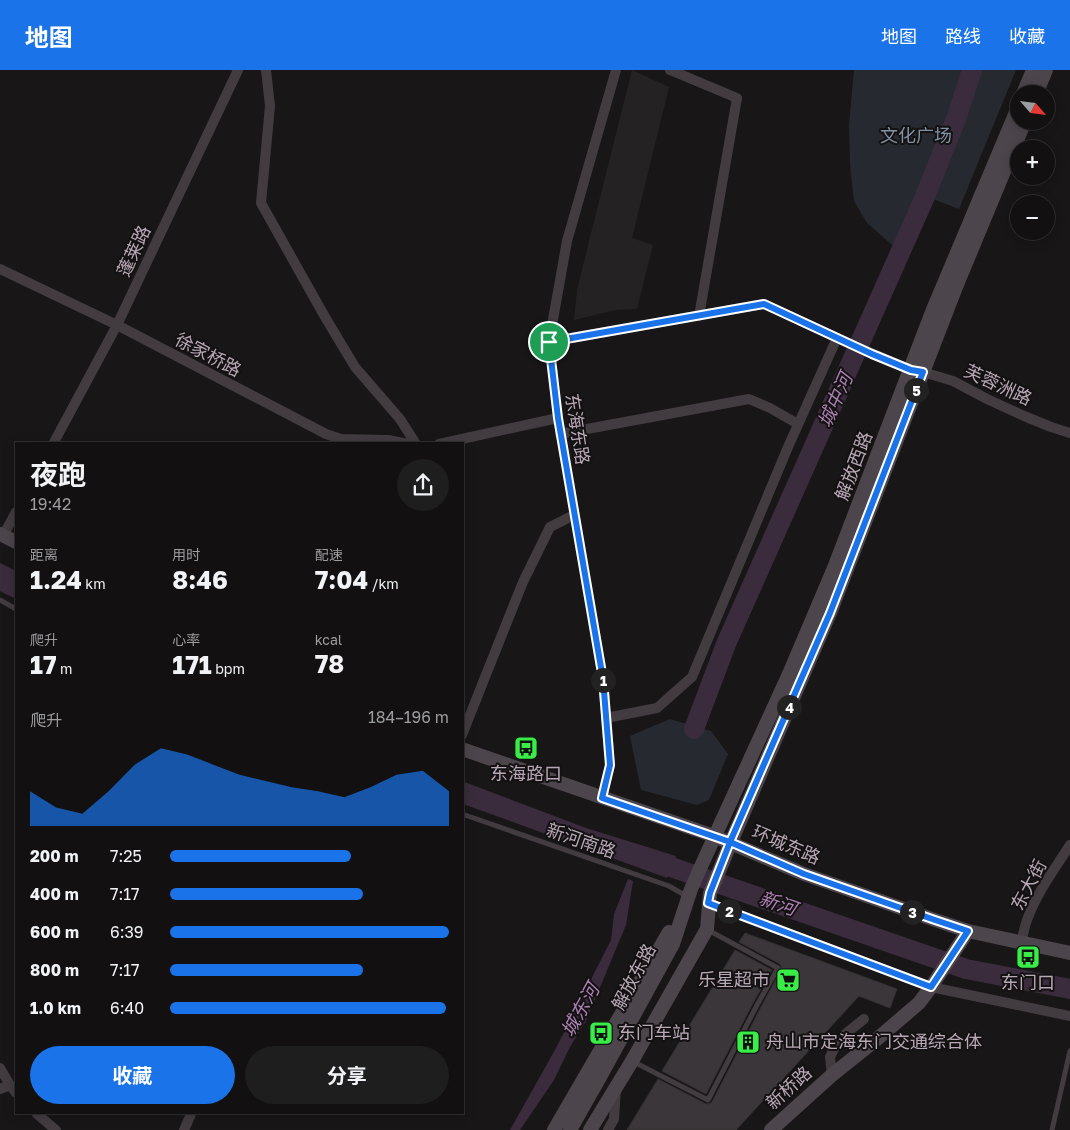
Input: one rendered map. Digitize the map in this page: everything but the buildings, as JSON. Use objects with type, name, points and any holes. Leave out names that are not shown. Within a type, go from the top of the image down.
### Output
[{"type":"street","name":"蓬莱路","points":[[54,442],[117,325],[238,70]]},
{"type":"street","points":[[266,70],[270,106],[261,203],[355,367],[400,418],[415,442]]},
{"type":"street","name":"东海东路","points":[[602,798],[610,765],[603,679],[560,434],[549,342],[567,241],[616,70]]},
{"type":"street","points":[[670,70],[737,98],[699,316]]},
{"type":"street","points":[[1026,85],[1032,70]]},
{"type":"street","points":[[1040,85],[1046,70]]},
{"type":"street","name":"解放西路","points":[[690,893],[714,836],[789,674],[917,371],[932,312],[1010,126]]},
{"type":"street","points":[[590,1130],[707,930],[709,898],[730,842],[830,613],[917,371],[956,287],[1021,130]]},
{"type":"street","name":"徐家桥路","points":[[0,269],[117,325],[326,434],[341,439],[398,442]]},
{"type":"street","name":"芙蓉洲路","points":[[549,342],[764,304],[872,354],[917,371],[953,381],[1024,416],[1070,433]]},
{"type":"street","points":[[606,718],[657,708],[692,677],[798,424],[841,340]]},
{"type":"street","points":[[560,434],[749,399],[770,408],[798,424]]},
{"type":"street","points":[[447,442],[558,418]]},
{"type":"street","points":[[15,514],[1,537],[15,542]]},
{"type":"street","points":[[464,730],[523,582],[550,527],[574,515]]},
{"type":"street","name":"环城东路","points":[[464,750],[714,836],[804,874],[935,920],[968,931],[1070,953]]},
{"type":"street","name":"东大街","points":[[1022,942],[1026,924],[1034,904],[1070,846]]},
{"type":"street","points":[[554,1130],[690,893]]},
{"type":"street","name":"解放东路","points":[[570,1130],[673,944],[690,893]]},
{"type":"street","name":"新桥路","points":[[771,1130],[832,1075],[918,1003],[931,987],[968,931]]},
{"type":"street","points":[[931,987],[1070,1016]]},
{"type":"street","points":[[832,1075],[830,1057],[839,1039],[864,1020]]},
{"type":"street","points":[[0,1068],[9,1089]]},
{"type":"street","points":[[600,1078],[616,1086]]},
{"type":"street","points":[[608,1130],[614,1119],[616,1086]]},
{"type":"street","points":[[38,1114],[56,1130]]},
{"type":"street","points":[[184,1130],[191,1114]]},
{"type":"lane","points":[[0,600],[15,608]]},
{"type":"lane","name":"新河南路","points":[[464,815],[690,893]]},
{"type":"lane","points":[[709,898],[931,987]]},
{"type":"lane","points":[[632,1061],[708,1100],[778,968],[707,930]]},
{"type":"lane","points":[[1052,1130],[1070,1051]]},
{"type":"shaded area","points":[[632,70],[669,87],[632,238],[653,245],[637,309],[616,310],[574,320],[577,290]]},
{"type":"green space","name":"文化广场","points":[[854,70],[1016,70],[959,209],[933,199],[906,257],[867,223],[854,201],[850,164],[849,125]]},
{"type":"green space","points":[[670,719],[711,731],[728,754],[709,800],[697,805],[641,790],[630,736]]},
{"type":"water","points":[[0,563],[15,570],[15,598],[0,591]]},
{"type":"water","points":[[464,782],[586,828],[676,856],[667,878],[464,804]]},
{"type":"water","name":"城东河","points":[[628,879],[633,881],[626,925],[586,1021],[570,1047],[554,1080],[520,1130],[510,1130],[556,1048],[611,940],[614,914]]},
{"type":"waterway","name":"城中河","points":[[694,729],[726,644],[924,199],[956,119],[972,70]]},
{"type":"waterway","name":"新河","points":[[645,858],[966,969],[1070,989]]},
{"type":"place","name":"东海路口","points":[[526,748]]},
{"type":"place","name":"东门口","points":[[1028,957]]},
{"type":"place","name":"乐星超市","points":[[788,980]]},
{"type":"place","name":"东门车站","points":[[601,1033]]},
{"type":"place","name":"舟山市定海东门交通综合体","points":[[748,1042]]},
{"type":"route","points":[[549,342],[558,418],[603,679],[610,765],[602,798],[730,842],[710,893],[708,903],[931,987],[968,931],[804,874],[730,842],[830,613],[923,372],[911,370],[872,354],[764,304],[549,342]]}]
